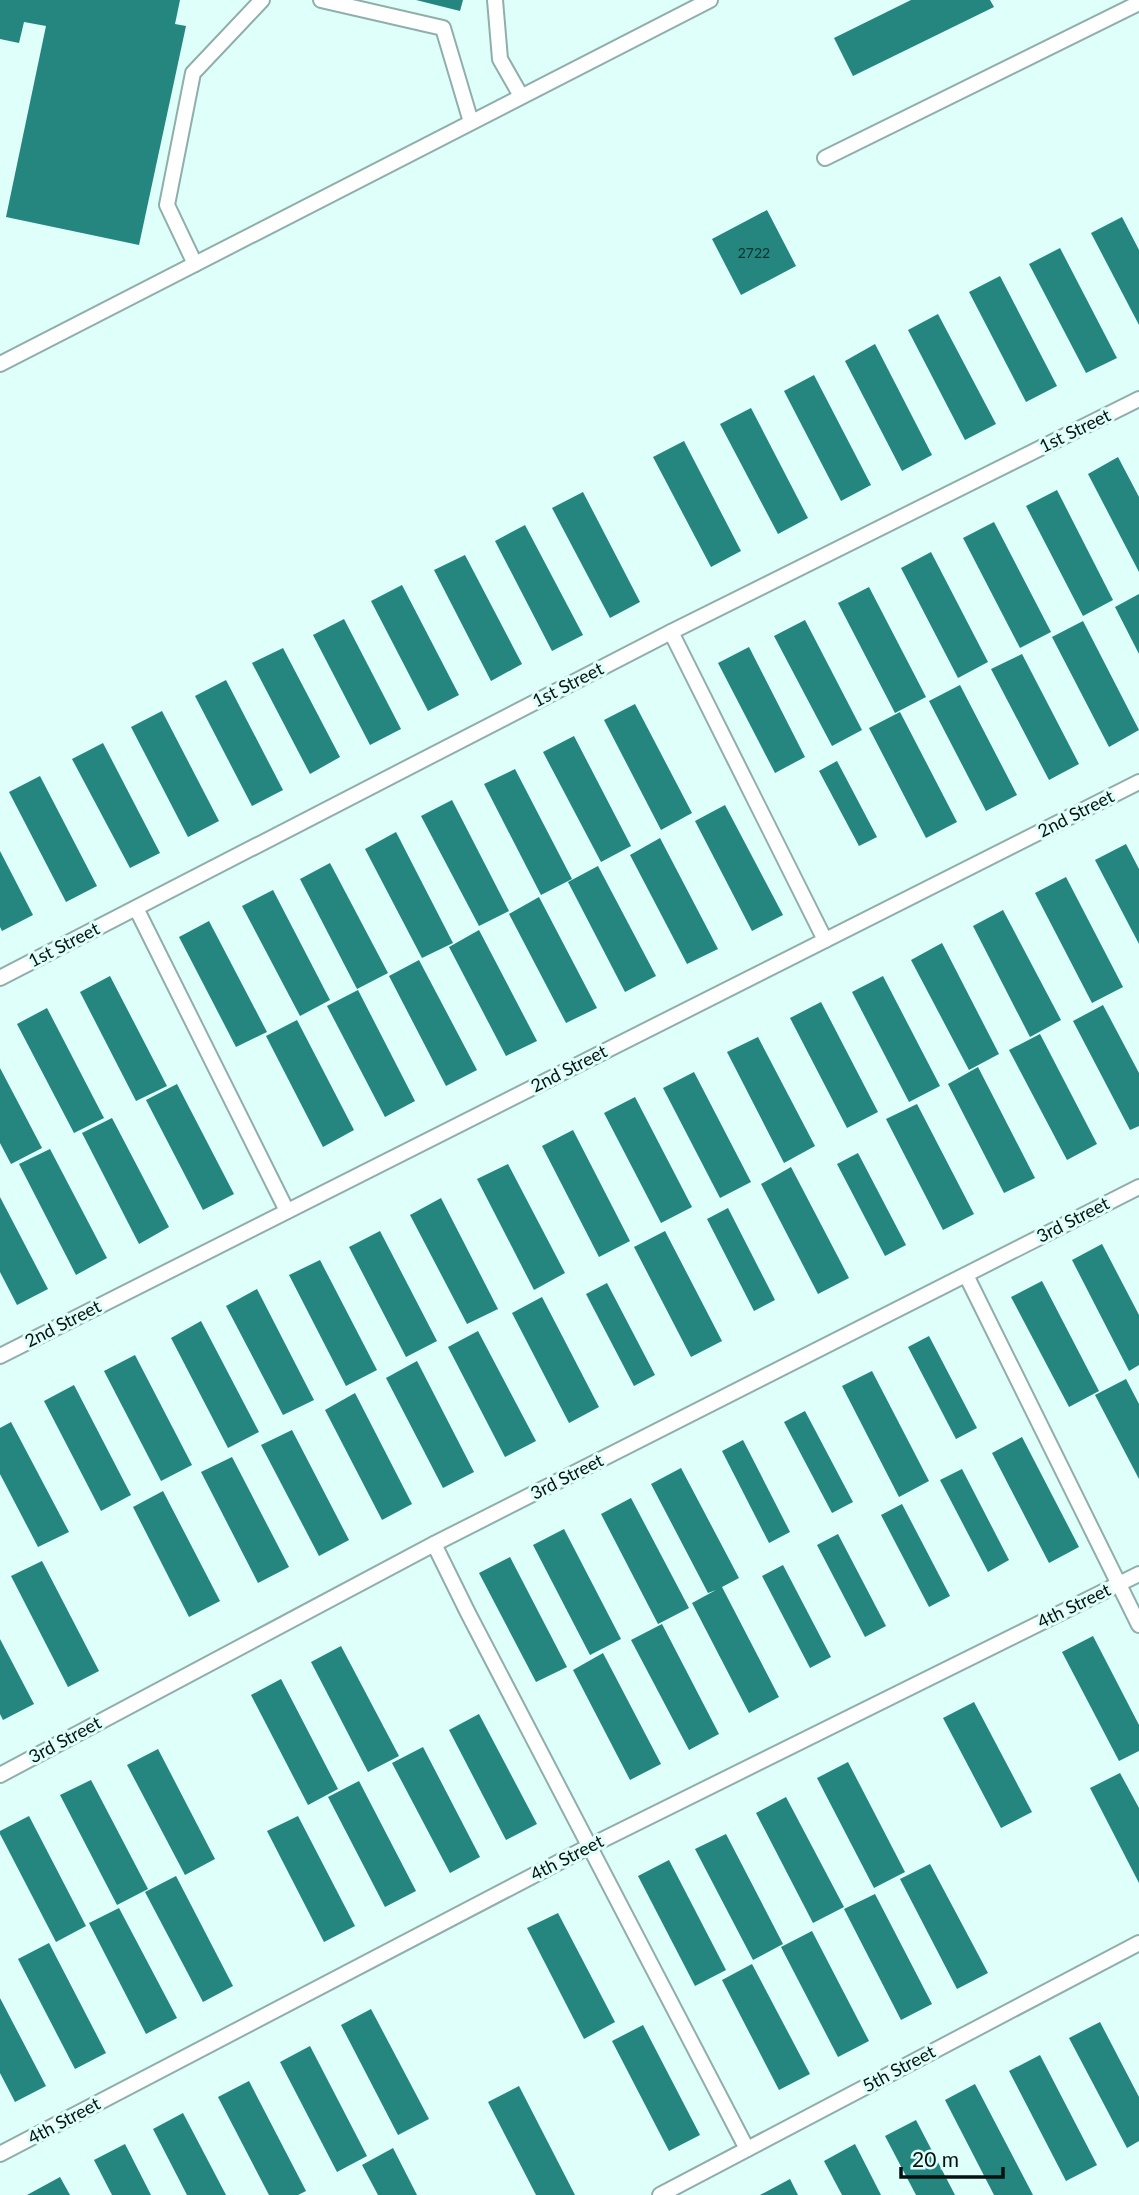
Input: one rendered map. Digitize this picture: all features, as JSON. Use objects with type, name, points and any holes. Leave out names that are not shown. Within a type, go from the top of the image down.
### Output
[{"type":"lane","points":[[195,264],[167,205],[193,73],[262,0]]},
{"type":"lane","points":[[321,0],[443,28],[471,122]]},
{"type":"lane","points":[[495,0],[500,59],[521,96]]},
{"type":"lane","points":[[0,364],[710,0]]},
{"type":"lane","points":[[825,158],[1139,3]]},
{"type":"lane","name":"1st Street","points":[[0,978],[671,632],[1139,399]]},
{"type":"lane","points":[[671,632],[825,940]]},
{"type":"lane","name":"2nd Street","points":[[0,1356],[1139,782]]},
{"type":"lane","points":[[136,908],[288,1211]]},
{"type":"lane","name":"3rd Street","points":[[0,1775],[434,1544],[1139,1187]]},
{"type":"lane","points":[[966,1275],[1139,1625]]},
{"type":"lane","points":[[434,1544],[747,2149]]},
{"type":"lane","name":"4th Street","points":[[0,2154],[589,1847],[1139,1574]]},
{"type":"lane","name":"5th Street","points":[[660,2195],[1139,1943]]},
{"type":"building","points":[[0,0],[180,0],[175,24],[186,26],[139,245],[6,217],[46,26],[24,22],[19,43],[0,39]]},
{"type":"building","points":[[416,0],[463,0],[460,11]]},
{"type":"building","points":[[911,0],[990,0],[994,7],[853,76],[834,38]]},
{"type":"building","points":[[767,210],[796,266],[741,295],[712,239]]},
{"type":"building","points":[[1122,217],[1139,250],[1139,325],[1091,233]]},
{"type":"building","points":[[1060,248],[1117,358],[1086,373],[1029,264]]},
{"type":"building","points":[[1000,276],[1057,386],[1026,402],[969,292]]},
{"type":"building","points":[[938,314],[996,424],[965,440],[908,330]]},
{"type":"building","points":[[875,344],[932,455],[902,471],[845,361]]},
{"type":"building","points":[[814,375],[871,485],[841,501],[784,391]]},
{"type":"building","points":[[751,408],[808,518],[778,534],[720,424]]},
{"type":"building","points":[[684,441],[741,551],[711,567],[653,457]]},
{"type":"building","points":[[1118,457],[1139,497],[1139,572],[1088,474]]},
{"type":"building","points":[[1057,490],[1113,600],[1083,616],[1026,506]]},
{"type":"building","points":[[583,492],[640,602],[610,618],[552,508]]},
{"type":"building","points":[[994,522],[1051,632],[1020,648],[963,538]]},
{"type":"building","points":[[525,525],[583,635],[552,651],[495,541]]},
{"type":"building","points":[[931,552],[988,662],[958,678],[901,568]]},
{"type":"building","points":[[465,555],[522,664],[491,681],[434,570]]},
{"type":"building","points":[[402,585],[459,695],[428,711],[371,601]]},
{"type":"building","points":[[869,587],[926,697],[895,713],[838,603]]},
{"type":"building","points":[[1139,594],[1139,654],[1115,607]]},
{"type":"building","points":[[344,619],[401,729],[370,745],[313,635]]},
{"type":"building","points":[[805,620],[862,730],[832,746],[774,636]]},
{"type":"building","points":[[1083,621],[1139,730],[1109,747],[1052,637]]},
{"type":"building","points":[[749,647],[805,757],[775,773],[718,663]]},
{"type":"building","points":[[283,648],[340,757],[310,774],[252,663]]},
{"type":"building","points":[[1022,654],[1079,764],[1049,780],[991,669]]},
{"type":"building","points":[[226,680],[283,790],[252,806],[195,696]]},
{"type":"building","points":[[960,685],[1017,795],[986,811],[929,701]]},
{"type":"building","points":[[635,704],[692,813],[661,830],[604,720]]},
{"type":"building","points":[[162,711],[219,821],[188,837],[131,727]]},
{"type":"building","points":[[900,712],[957,822],[926,838],[869,728]]},
{"type":"building","points":[[574,736],[631,846],[601,862],[543,752]]},
{"type":"building","points":[[103,743],[160,853],[130,868],[72,759]]},
{"type":"building","points":[[837,761],[877,837],[859,846],[819,771]]},
{"type":"building","points":[[515,769],[572,879],[541,895],[484,784]]},
{"type":"building","points":[[40,776],[97,886],[66,902],[9,792]]},
{"type":"building","points":[[452,800],[509,911],[479,926],[421,816]]},
{"type":"building","points":[[725,805],[783,915],[752,931],[695,821]]},
{"type":"building","points":[[396,832],[453,943],[422,958],[365,849]]},
{"type":"building","points":[[660,838],[718,949],[687,964],[630,855]]},
{"type":"building","points":[[1126,844],[1139,869],[1139,944],[1095,860]]},
{"type":"building","points":[[0,851],[33,915],[2,931],[0,927]]},
{"type":"building","points":[[330,863],[388,973],[357,989],[300,879]]},
{"type":"building","points":[[598,866],[656,976],[625,992],[568,882]]},
{"type":"building","points":[[1066,877],[1123,987],[1092,1003],[1035,893]]},
{"type":"building","points":[[273,890],[330,1000],[300,1016],[242,906]]},
{"type":"building","points":[[539,897],[597,1008],[566,1023],[509,914]]},
{"type":"building","points":[[1003,910],[1061,1020],[1030,1037],[973,926]]},
{"type":"building","points":[[209,921],[267,1032],[236,1047],[179,937]]},
{"type":"building","points":[[479,930],[537,1041],[506,1056],[449,947]]},
{"type":"building","points":[[942,943],[999,1054],[969,1070],[911,960]]},
{"type":"building","points":[[419,960],[477,1070],[446,1086],[389,976]]},
{"type":"building","points":[[110,976],[167,1086],[136,1101],[80,992]]},
{"type":"building","points":[[883,976],[940,1086],[909,1102],[852,992]]},
{"type":"building","points":[[358,990],[415,1101],[385,1117],[327,1006]]},
{"type":"building","points":[[821,1002],[878,1112],[847,1128],[790,1018]]},
{"type":"building","points":[[1103,1005],[1139,1073],[1139,1126],[1130,1130],[1073,1021]]},
{"type":"building","points":[[47,1008],[104,1118],[74,1133],[17,1024]]},
{"type":"building","points":[[297,1020],[354,1130],[323,1147],[266,1036]]},
{"type":"building","points":[[1040,1034],[1097,1144],[1067,1160],[1009,1050]]},
{"type":"building","points":[[758,1037],[815,1146],[784,1163],[727,1052]]},
{"type":"building","points":[[978,1067],[1035,1178],[1004,1193],[948,1084]]},
{"type":"building","points":[[0,1068],[42,1148],[11,1164],[0,1143]]},
{"type":"building","points":[[694,1072],[751,1182],[720,1198],[663,1088]]},
{"type":"building","points":[[177,1084],[234,1194],[203,1210],[146,1100]]},
{"type":"building","points":[[635,1097],[692,1207],[661,1223],[604,1113]]},
{"type":"building","points":[[917,1104],[974,1214],[943,1230],[886,1119]]},
{"type":"building","points":[[112,1118],[169,1227],[139,1244],[82,1133]]},
{"type":"building","points":[[573,1130],[630,1241],[599,1257],[542,1146]]},
{"type":"building","points":[[50,1149],[107,1258],[76,1275],[19,1164]]},
{"type":"building","points":[[858,1153],[906,1245],[885,1256],[837,1164]]},
{"type":"building","points":[[508,1164],[565,1273],[534,1290],[477,1179]]},
{"type":"building","points":[[791,1167],[849,1278],[818,1294],[761,1184]]},
{"type":"building","points":[[0,1197],[48,1289],[17,1305],[0,1272]]},
{"type":"building","points":[[441,1198],[498,1309],[467,1324],[410,1215]]},
{"type":"building","points":[[728,1208],[775,1300],[754,1311],[707,1219]]},
{"type":"building","points":[[380,1231],[437,1341],[406,1357],[349,1247]]},
{"type":"building","points":[[665,1231],[722,1341],[691,1357],[634,1247]]},
{"type":"building","points":[[1102,1244],[1139,1315],[1139,1365],[1129,1371],[1072,1260]]},
{"type":"building","points":[[320,1260],[377,1370],[346,1386],[289,1275]]},
{"type":"building","points":[[1042,1281],[1099,1391],[1069,1407],[1011,1297]]},
{"type":"building","points":[[607,1283],[655,1375],[634,1386],[586,1294]]},
{"type":"building","points":[[257,1289],[314,1400],[283,1415],[226,1306]]},
{"type":"building","points":[[542,1297],[599,1407],[569,1423],[512,1313]]},
{"type":"building","points":[[201,1321],[259,1432],[228,1448],[171,1338]]},
{"type":"building","points":[[478,1331],[536,1441],[505,1457],[448,1347]]},
{"type":"building","points":[[929,1336],[977,1428],[956,1439],[908,1347]]},
{"type":"building","points":[[135,1355],[192,1465],[161,1481],[104,1371]]},
{"type":"building","points":[[417,1361],[474,1472],[443,1488],[386,1378]]},
{"type":"building","points":[[872,1371],[929,1481],[899,1497],[842,1386]]},
{"type":"building","points":[[1126,1379],[1139,1404],[1139,1479],[1095,1395]]},
{"type":"building","points":[[74,1385],[131,1495],[101,1511],[44,1401]]},
{"type":"building","points":[[355,1393],[412,1504],[382,1520],[325,1410]]},
{"type":"building","points":[[805,1411],[853,1502],[832,1513],[784,1422]]},
{"type":"building","points":[[11,1422],[69,1532],[38,1547],[0,1474],[0,1428]]},
{"type":"building","points":[[292,1430],[349,1540],[319,1556],[261,1445]]},
{"type":"building","points":[[1022,1437],[1079,1547],[1049,1563],[992,1453]]},
{"type":"building","points":[[743,1440],[790,1532],[769,1543],[722,1451]]},
{"type":"building","points":[[232,1457],[289,1567],[258,1583],[201,1472]]},
{"type":"building","points":[[681,1468],[739,1578],[722,1587],[779,1697],[749,1713],[692,1603],[716,1590],[708,1593],[651,1484]]},
{"type":"building","points":[[962,1469],[1009,1560],[988,1572],[940,1480]]},
{"type":"building","points":[[163,1491],[220,1601],[189,1617],[133,1507]]},
{"type":"building","points":[[631,1498],[689,1608],[658,1624],[601,1514]]},
{"type":"building","points":[[902,1504],[950,1596],[929,1607],[881,1515]]},
{"type":"building","points":[[564,1529],[621,1639],[590,1655],[533,1545]]},
{"type":"building","points":[[838,1534],[886,1626],[865,1637],[817,1545]]},
{"type":"building","points":[[510,1557],[567,1667],[536,1682],[479,1573]]},
{"type":"building","points":[[42,1561],[99,1671],[68,1687],[11,1576]]},
{"type":"building","points":[[783,1565],[831,1657],[810,1668],[762,1576]]},
{"type":"building","points":[[662,1624],[719,1734],[689,1750],[631,1640]]},
{"type":"building","points":[[1093,1636],[1139,1725],[1139,1751],[1119,1761],[1062,1652]]},
{"type":"building","points":[[0,1639],[34,1704],[3,1720],[0,1714]]},
{"type":"building","points":[[341,1646],[399,1756],[368,1772],[311,1662]]},
{"type":"building","points":[[603,1653],[661,1764],[630,1780],[573,1670]]},
{"type":"building","points":[[281,1679],[338,1789],[308,1805],[251,1695]]},
{"type":"building","points":[[974,1702],[1032,1812],[1001,1828],[943,1718]]},
{"type":"building","points":[[479,1714],[537,1824],[506,1840],[449,1730]]},
{"type":"building","points":[[423,1747],[480,1857],[450,1873],[392,1763]]},
{"type":"building","points":[[158,1749],[215,1859],[185,1875],[127,1765]]},
{"type":"building","points":[[848,1762],[905,1872],[874,1888],[817,1778]]},
{"type":"building","points":[[1120,1773],[1139,1808],[1139,1883],[1090,1788]]},
{"type":"building","points":[[91,1780],[148,1889],[117,1905],[60,1795]]},
{"type":"building","points":[[359,1781],[416,1891],[385,1907],[328,1797]]},
{"type":"building","points":[[786,1797],[844,1907],[813,1923],[756,1813]]},
{"type":"building","points":[[29,1816],[86,1926],[56,1942],[0,1834],[0,1831]]},
{"type":"building","points":[[298,1816],[355,1926],[324,1942],[267,1831]]},
{"type":"building","points":[[726,1834],[783,1944],[753,1960],[695,1849]]},
{"type":"building","points":[[669,1860],[726,1970],[695,1986],[638,1876]]},
{"type":"building","points":[[930,1864],[988,1973],[957,1989],[900,1879]]},
{"type":"building","points":[[176,1876],[233,1986],[203,2002],[145,1892]]},
{"type":"building","points":[[875,1894],[932,2004],[901,2020],[844,1909]]},
{"type":"building","points":[[119,1908],[177,2018],[146,2034],[89,1923]]},
{"type":"building","points":[[558,1913],[615,2022],[584,2039],[527,1928]]},
{"type":"building","points":[[812,1931],[869,2041],[838,2057],[781,1947]]},
{"type":"building","points":[[49,1943],[106,2053],[75,2069],[18,1959]]},
{"type":"building","points":[[752,1964],[810,2074],[779,2090],[722,1980]]},
{"type":"building","points":[[0,1998],[46,2086],[15,2102],[0,2073]]},
{"type":"building","points":[[371,2009],[429,2119],[398,2135],[341,2025]]},
{"type":"building","points":[[1100,2022],[1139,2097],[1139,2141],[1127,2148],[1069,2038]]},
{"type":"building","points":[[643,2025],[700,2135],[669,2151],[612,2041]]},
{"type":"building","points":[[310,2046],[367,2156],[337,2172],[280,2062]]},
{"type":"building","points":[[1040,2055],[1097,2165],[1066,2181],[1009,2071]]},
{"type":"building","points":[[249,2081],[306,2191],[298,2195],[269,2195],[218,2097]]},
{"type":"building","points":[[975,2084],[1033,2195],[994,2195],[945,2100]]},
{"type":"building","points":[[519,2086],[575,2195],[536,2195],[488,2102]]},
{"type":"building","points":[[183,2113],[226,2195],[187,2195],[153,2129]]},
{"type":"building","points":[[916,2120],[955,2195],[916,2195],[885,2136]]},
{"type":"building","points":[[125,2144],[151,2195],[112,2195],[94,2160]]},
{"type":"building","points":[[855,2144],[881,2195],[842,2195],[824,2161]]},
{"type":"building","points":[[393,2148],[417,2195],[378,2195],[362,2165]]},
{"type":"building","points":[[60,2177],[70,2195],[27,2195]]},
{"type":"building","points":[[790,2179],[798,2195],[760,2195]]}]
